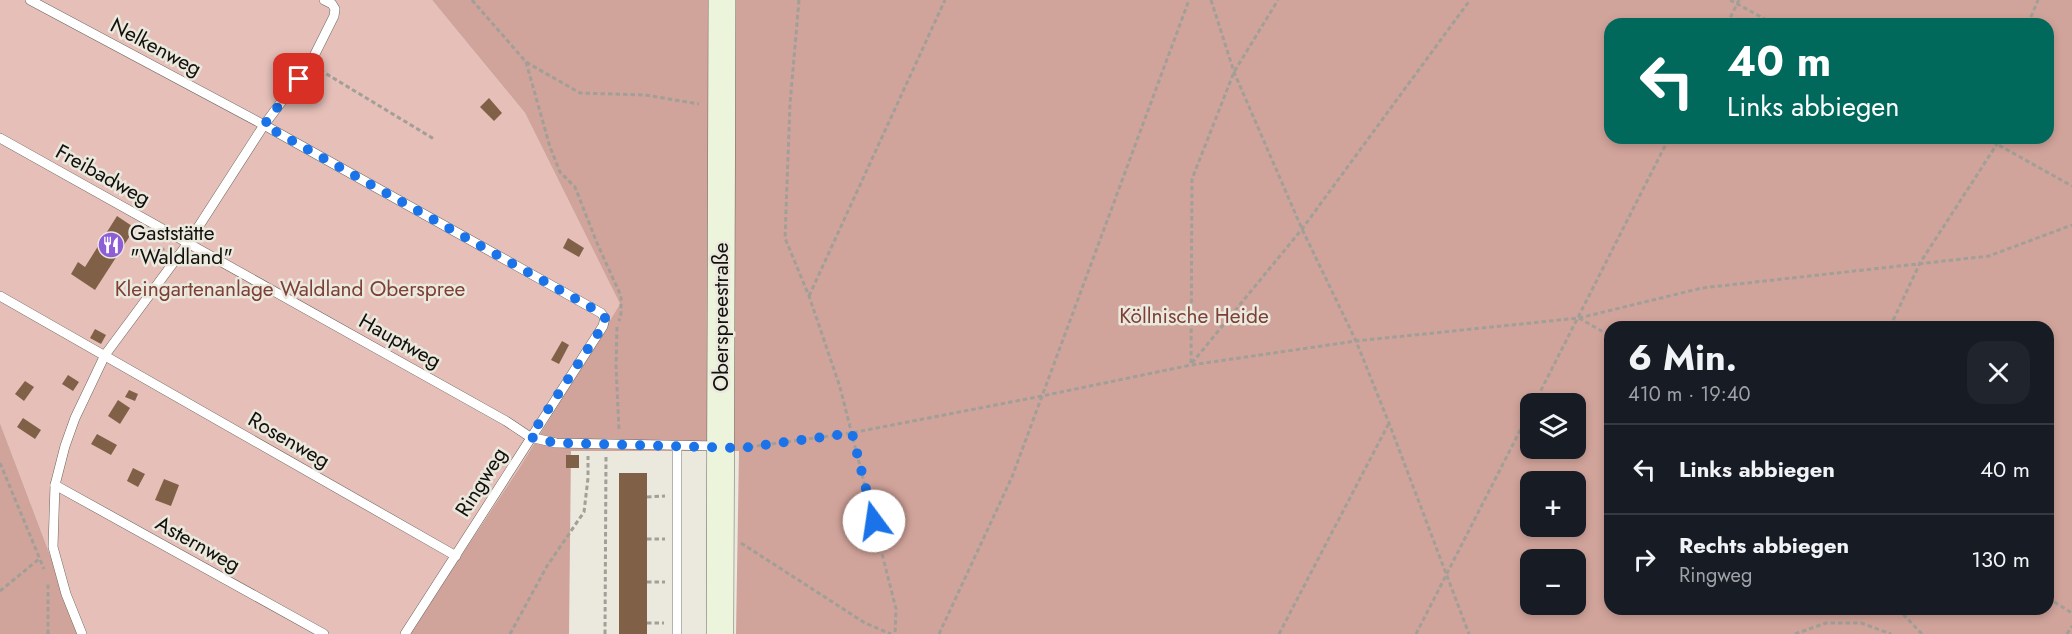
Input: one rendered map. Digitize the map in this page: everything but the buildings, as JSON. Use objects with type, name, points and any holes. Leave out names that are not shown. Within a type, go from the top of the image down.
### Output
[{"type":"main road","name":"Oberspreestraße","points":[[720,634],[722,0]]},
{"type":"lane","name":"Nelkenweg","points":[[30,0],[264,125],[601,313],[605,318]]},
{"type":"lane","points":[[82,634],[66,594],[53,547],[55,485],[75,418],[105,356],[188,243],[264,125],[310,64],[334,16],[335,9],[332,4],[324,0]]},
{"type":"lane","name":"Freibadweg","points":[[0,138],[188,243]]},
{"type":"lane","name":"Hauptweg","points":[[188,243],[495,415],[530,437]]},
{"type":"lane","name":"Rosenweg","points":[[0,296],[456,556]]},
{"type":"lane","name":"Ringweg","points":[[405,634],[603,326],[605,318]]},
{"type":"lane","points":[[530,437],[556,443],[620,446],[720,446]]},
{"type":"lane","points":[[677,446],[677,634]]},
{"type":"lane","name":"Asternweg","points":[[55,485],[324,634]]},
{"type":"path","points":[[472,0],[526,62],[580,93],[645,95],[704,105]]},
{"type":"path","points":[[720,528],[865,623],[893,634],[896,609],[840,387],[809,296],[786,238],[790,104],[799,0]]},
{"type":"path","points":[[809,296],[945,0]]},
{"type":"path","points":[[939,634],[1012,477],[1189,0]]},
{"type":"path","points":[[1212,0],[1234,72],[1302,229],[1356,341],[1469,634]]},
{"type":"path","points":[[1191,364],[1192,179],[1234,72],[1278,0]]},
{"type":"path","points":[[1191,364],[1302,229],[1470,0]]},
{"type":"path","points":[[1730,0],[1738,2],[1764,18]]},
{"type":"path","points":[[2030,18],[2038,0]]},
{"type":"path","points":[[1730,18],[1738,2]]},
{"type":"path","points":[[526,62],[550,147],[560,172],[575,187],[621,296],[621,314],[617,326],[616,366],[620,446]]},
{"type":"path","points":[[310,64],[434,139]]},
{"type":"path","points":[[1540,393],[1667,144]]},
{"type":"path","points":[[1893,321],[1920,264],[1997,144],[2072,186]]},
{"type":"path","points":[[720,446],[742,448],[852,433],[1191,364],[1356,341],[1579,318],[1702,288],[1989,256],[2072,225]]},
{"type":"path","points":[[132,257],[188,243]]},
{"type":"path","points":[[1579,318],[1604,333]]},
{"type":"path","points":[[1279,634],[1389,423]]},
{"type":"path","points":[[1416,634],[1520,430]]},
{"type":"path","points":[[510,634],[547,566],[584,512],[588,478],[588,444]]},
{"type":"path","points":[[605,634],[606,445]]},
{"type":"path","points":[[0,463],[48,579],[48,634]]},
{"type":"path","points":[[647,497],[667,496]]},
{"type":"path","points":[[647,539],[667,539]]},
{"type":"path","points":[[0,591],[40,558],[44,552],[47,570]]},
{"type":"path","points":[[647,582],[666,582]]},
{"type":"path","points":[[2054,602],[2072,613]]},
{"type":"path","points":[[1904,615],[1922,634]]},
{"type":"path","points":[[647,623],[666,622]]},
{"type":"path","points":[[1796,634],[1826,623],[1861,623],[1890,634]]},
{"type":"path","points":[[2067,634],[2072,626]]},
{"type":"green space","name":"Kleingartenanlage Waldland Oberspree","points":[[0,0],[432,0],[525,113],[620,304],[518,470],[409,634],[80,634],[0,423]]},
{"type":"green space","name":"Köllnische Heide","points":[[432,0],[2072,0],[2072,634],[736,634],[739,451],[571,451],[569,634],[409,634],[518,470],[620,304],[525,113]]},
{"type":"green space","points":[[0,423],[80,634],[0,634]]},
{"type":"place","name":"Gaststätte \"Waldland\"","points":[[111,245]]},
{"type":"route","points":[[299,79],[264,125],[601,313],[605,318],[603,326],[530,437],[556,443],[742,448],[852,433],[874,521]]}]
